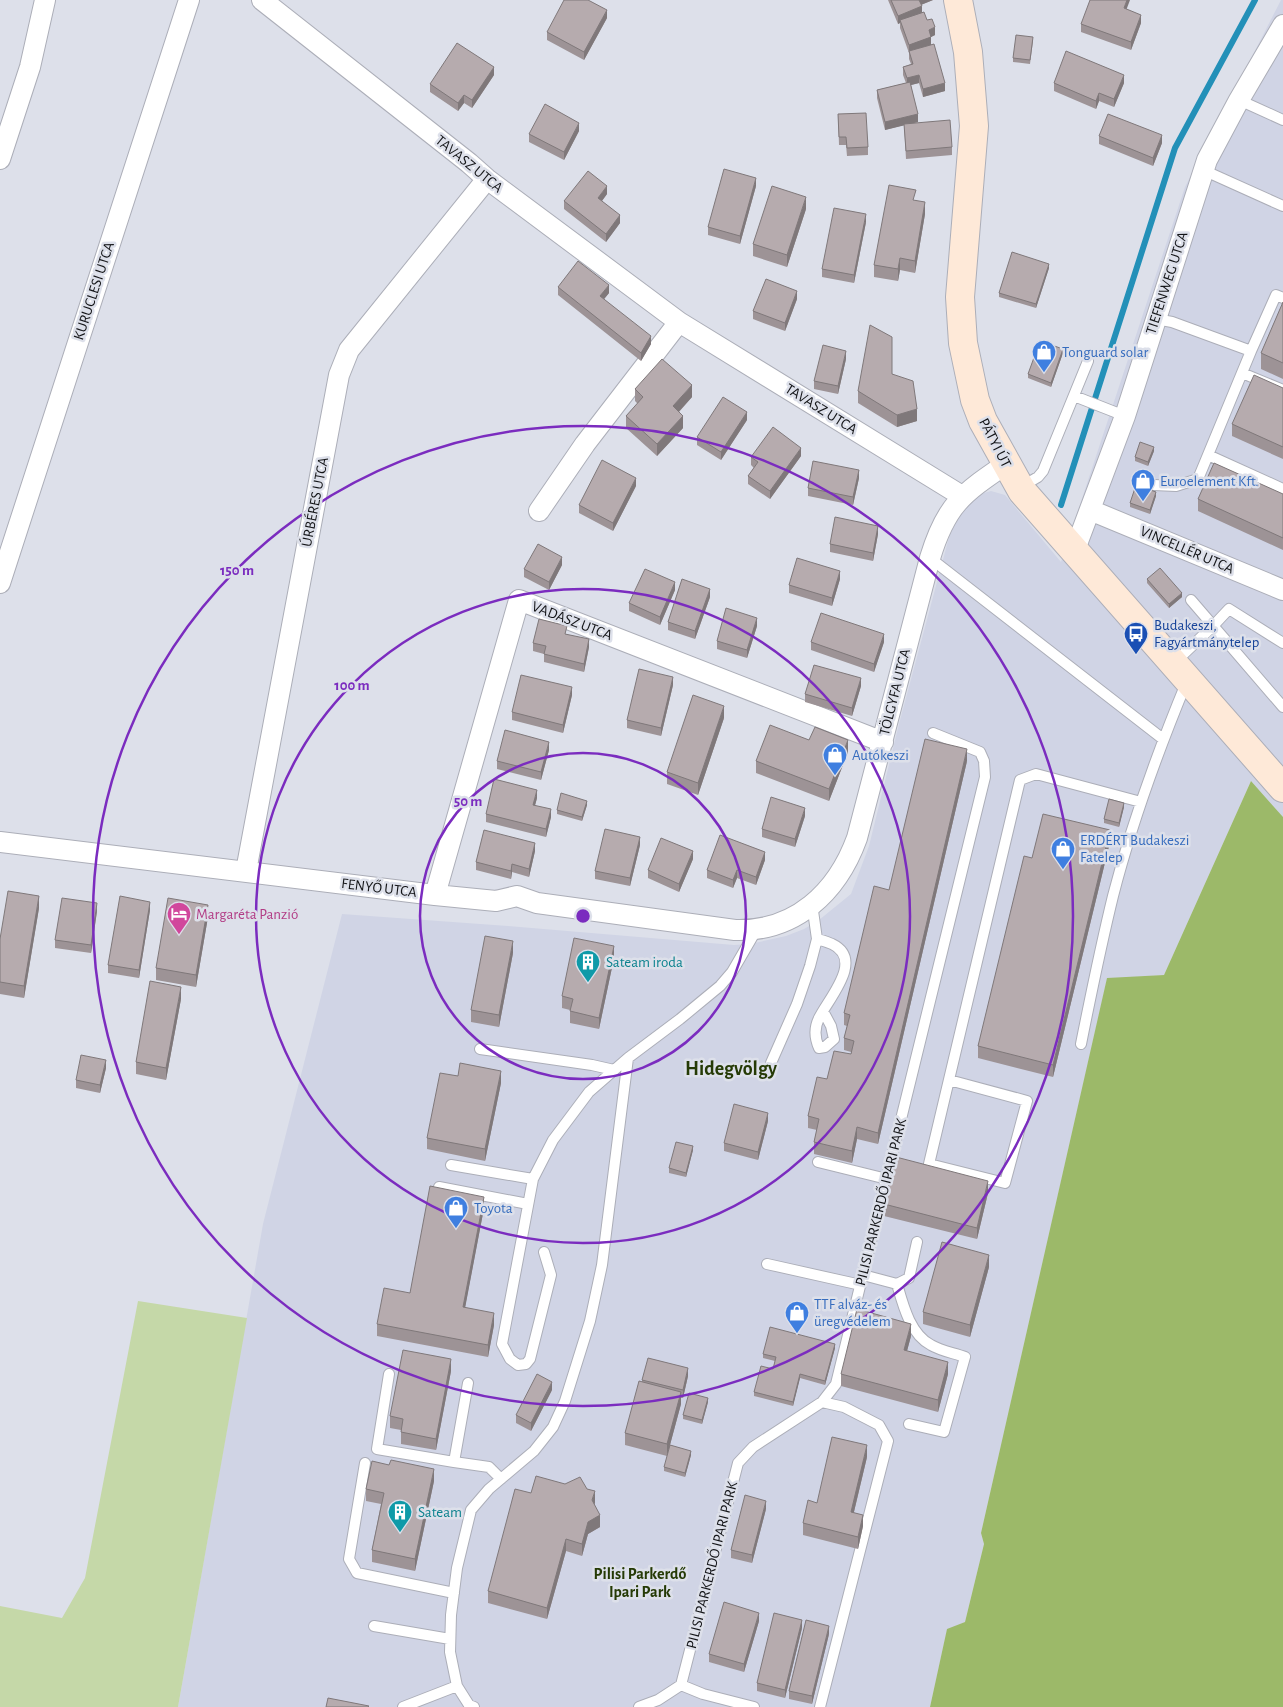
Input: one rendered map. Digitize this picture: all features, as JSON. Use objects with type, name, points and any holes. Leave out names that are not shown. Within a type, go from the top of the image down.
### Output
[{"type":"main road","name":"PÁTYI ÚT","points":[[958,0],[968,52],[974,126],[960,297],[963,343],[975,400],[983,421],[1020,488],[1074,552],[1283,788]]},
{"type":"street","points":[[0,159],[30,67],[45,0]]},
{"type":"street","name":"KURUCLESI UTCA","points":[[0,582],[189,0]]},
{"type":"street","name":"TAVASZ UTCA","points":[[262,0],[487,180],[679,322],[962,496]]},
{"type":"street","name":"TIEFENWEG UTCA","points":[[1074,552],[1125,416],[1203,170],[1239,100],[1283,25]]},
{"type":"street","name":"ÚRBÉRES UTCA","points":[[246,871],[339,374],[349,350],[487,180]]},
{"type":"street","points":[[539,511],[586,444],[679,322]]},
{"type":"street","name":"TÖLGYFA UTCA","points":[[757,930],[776,924],[812,904],[832,886],[844,868],[853,850],[930,558],[940,528],[962,496],[970,488],[1006,464]]},
{"type":"street","name":"VINCELLÉR UTCA","points":[[1090,510],[1283,590]]},
{"type":"street","name":"VADÁSZ UTCA","points":[[435,896],[518,600],[882,742]]},
{"type":"street","name":"FENYŐ UTCA","points":[[0,842],[246,871],[435,896],[496,901],[517,896],[532,902],[556,906],[734,930],[757,930]]},
{"type":"lane","points":[[1239,100],[1283,120]]},
{"type":"lane","points":[[1203,170],[1283,206]]},
{"type":"lane","points":[[1154,484],[1176,486],[1198,479],[1276,295],[1283,298]]},
{"type":"lane","points":[[1156,319],[1172,322],[1251,351]]},
{"type":"lane","points":[[1020,488],[1038,477],[1043,471],[1088,361]]},
{"type":"lane","points":[[1242,373],[1283,390]]},
{"type":"lane","points":[[1074,396],[1125,416]]},
{"type":"lane","points":[[1208,455],[1283,488]]},
{"type":"lane","points":[[930,558],[1163,739]]},
{"type":"lane","points":[[1191,600],[1283,707]]},
{"type":"lane","points":[[1081,1044],[1113,897],[1141,802],[1163,739],[1181,671],[1213,626],[1229,609],[1283,643]]},
{"type":"lane","name":"PILISI PARKERDŐ IPARI PARK","points":[[681,1685],[738,1463],[753,1447],[822,1402],[836,1384],[985,777],[984,761],[980,752],[933,733]]},
{"type":"lane","points":[[949,1080],[1027,1101],[1005,1184],[929,1164],[1020,780],[1036,774],[1141,802]]},
{"type":"lane","points":[[771,1063],[798,1004],[817,939],[812,904]]},
{"type":"lane","points":[[544,1252],[551,1276],[530,1358],[526,1364],[518,1366],[510,1359],[502,1344],[533,1179],[552,1140],[589,1092],[628,1058],[720,986],[732,972],[757,930]]},
{"type":"lane","points":[[817,939],[834,944],[844,956],[845,971],[824,1011]]},
{"type":"lane","points":[[480,1049],[592,1065],[614,1070]]},
{"type":"lane","points":[[471,1706],[457,1686],[450,1652],[450,1615],[457,1568],[471,1510],[489,1489],[534,1451],[553,1427],[566,1401],[590,1321],[602,1265],[628,1058]]},
{"type":"lane","points":[[818,1162],[887,1179]]},
{"type":"lane","points":[[451,1165],[533,1179]]},
{"type":"lane","points":[[439,1187],[528,1204]]},
{"type":"lane","points":[[767,1264],[897,1284],[909,1278],[917,1242]]},
{"type":"lane","points":[[897,1284],[902,1304],[913,1328],[930,1345],[965,1356],[944,1432],[909,1424]]},
{"type":"lane","points":[[389,1374],[377,1449],[489,1467],[501,1479]]},
{"type":"lane","points":[[454,1462],[468,1383]]},
{"type":"lane","points":[[820,1707],[888,1441],[880,1425],[844,1407],[822,1402]]},
{"type":"lane","points":[[365,1463],[349,1559],[357,1574],[454,1593]]},
{"type":"lane","points":[[374,1626],[450,1639]]},
{"type":"lane","points":[[639,1707],[658,1700],[681,1685],[703,1694],[754,1707]]},
{"type":"lane","points":[[403,1707],[457,1686]]},
{"type":"shaded area","points":[[1281,0],[1283,0],[1283,817],[1251,781],[1164,975],[1107,979],[981,1533],[984,1544],[965,1622],[947,1630],[930,1707],[178,1707],[263,1224],[342,914],[734,945],[750,944],[786,936],[804,929],[819,920],[851,894],[869,846],[899,724],[952,526],[969,502],[984,493],[991,491],[1005,495],[1061,562],[1185,187]]},
{"type":"green space","points":[[1251,781],[1283,817],[1283,1707],[930,1707],[947,1629],[965,1622],[984,1544],[981,1533],[1107,978],[1164,975]]},
{"type":"green space","points":[[138,1301],[247,1318],[178,1707],[0,1707],[0,1606],[62,1618],[85,1578]]},
{"type":"building","points":[[564,0],[588,0],[607,10],[584,52],[547,32]]},
{"type":"building","points":[[891,0],[919,0],[922,6],[898,16]]},
{"type":"building","points":[[1090,0],[1127,0],[1124,8],[1141,15],[1131,42],[1081,24]]},
{"type":"building","points":[[924,12],[927,20],[932,19],[935,27],[929,30],[931,37],[909,45],[900,20]]},
{"type":"building","points":[[1016,35],[1033,37],[1030,60],[1013,58]]},
{"type":"building","points":[[457,43],[494,67],[472,100],[464,95],[458,103],[430,84]]},
{"type":"building","points":[[934,44],[945,83],[923,89],[919,75],[907,78],[903,67],[913,64],[909,51]]},
{"type":"building","points":[[1066,51],[1124,75],[1114,99],[1099,93],[1096,101],[1054,83]]},
{"type":"building","points":[[910,82],[918,114],[885,122],[877,90]]},
{"type":"building","points":[[545,104],[579,123],[564,152],[529,134]]},
{"type":"building","points":[[866,113],[868,147],[847,148],[846,137],[839,137],[838,114]]},
{"type":"building","points":[[1108,114],[1162,135],[1153,158],[1099,136]]},
{"type":"building","points":[[950,120],[952,147],[906,151],[904,124]]},
{"type":"building","points":[[724,169],[756,178],[740,236],[708,227]]},
{"type":"building","points":[[588,171],[607,186],[598,198],[620,215],[606,234],[564,201]]},
{"type":"building","points":[[889,185],[916,190],[913,200],[925,202],[915,261],[900,258],[898,269],[874,265]]},
{"type":"building","points":[[772,186],[806,197],[787,255],[753,244]]},
{"type":"building","points":[[834,208],[866,214],[854,275],[822,269]]},
{"type":"building","points":[[1012,252],[1049,264],[1036,304],[999,293]]},
{"type":"building","points":[[578,261],[609,285],[600,296],[651,336],[641,353],[558,287]]},
{"type":"building","points":[[766,279],[797,291],[785,323],[753,311]]},
{"type":"building","points":[[1283,302],[1283,363],[1261,353]]},
{"type":"building","points":[[870,325],[892,337],[892,374],[913,381],[917,409],[897,415],[858,391]]},
{"type":"building","points":[[1040,341],[1063,349],[1051,383],[1028,374]]},
{"type":"building","points":[[823,345],[846,351],[838,386],[814,381]]},
{"type":"building","points":[[662,359],[692,385],[673,406],[683,416],[657,444],[626,416],[643,397],[635,389]]},
{"type":"building","points":[[1254,375],[1283,388],[1283,447],[1232,424]]},
{"type":"building","points":[[723,397],[747,412],[721,452],[697,437]]},
{"type":"building","points":[[773,427],[801,448],[770,491],[748,476],[758,462],[751,457]]},
{"type":"building","points":[[1140,442],[1154,447],[1148,462],[1135,457]]},
{"type":"building","points":[[602,460],[636,478],[613,523],[579,505]]},
{"type":"building","points":[[813,461],[859,470],[853,497],[808,488]]},
{"type":"building","points":[[1214,463],[1283,494],[1283,538],[1198,499]]},
{"type":"building","name":"Euroelement Kft.","points":[[1136,485],[1156,492],[1150,510],[1130,503]]},
{"type":"building","points":[[835,517],[878,526],[873,553],[830,544]]},
{"type":"building","points":[[538,544],[562,557],[549,582],[524,569]]},
{"type":"building","points":[[797,558],[840,571],[832,598],[789,585]]},
{"type":"building","points":[[1160,568],[1182,593],[1169,604],[1147,579]]},
{"type":"building","points":[[645,569],[675,582],[660,617],[629,603]]},
{"type":"building","points":[[682,579],[710,589],[695,631],[668,622]]},
{"type":"building","points":[[726,608],[757,618],[747,650],[717,641]]},
{"type":"building","points":[[821,613],[884,634],[874,664],[811,642]]},
{"type":"building","points":[[539,619],[567,626],[565,634],[589,639],[584,664],[544,654],[546,646],[533,643]]},
{"type":"building","points":[[814,665],[861,678],[852,708],[805,694]]},
{"type":"building","points":[[639,669],[673,677],[661,728],[627,720]]},
{"type":"building","points":[[521,675],[572,687],[563,725],[512,712]]},
{"type":"building","points":[[693,695],[724,706],[698,783],[667,772]]},
{"type":"building","points":[[770,725],[809,740],[815,727],[848,740],[829,789],[756,761]]},
{"type":"building","points":[[505,730],[549,742],[541,772],[497,761]]},
{"type":"building","points":[[925,739],[967,749],[878,1133],[857,1127],[852,1151],[814,1142],[819,1119],[808,1116],[817,1077],[827,1079],[834,1051],[851,1054],[854,1041],[844,1038],[850,1015],[844,1013],[874,886],[889,890]]},
{"type":"building","points":[[494,779],[537,790],[533,805],[551,809],[546,829],[486,814]]},
{"type":"building","points":[[561,793],[587,801],[582,817],[557,810]]},
{"type":"building","points":[[771,797],[805,808],[795,839],[762,829]]},
{"type":"building","points":[[1109,799],[1124,803],[1119,823],[1104,819]]},
{"type":"building","points":[[1043,814],[1110,830],[1053,1065],[978,1046],[1024,856],[1032,858]]},
{"type":"building","points":[[605,829],[640,837],[630,878],[595,871]]},
{"type":"building","points":[[484,830],[535,843],[529,869],[512,864],[511,871],[476,862]]},
{"type":"building","points":[[720,835],[765,852],[756,877],[737,870],[733,880],[707,870]]},
{"type":"building","points":[[661,838],[693,851],[679,884],[648,870]]},
{"type":"building","points":[[8,891],[39,896],[24,986],[0,982],[0,939]]},
{"type":"building","points":[[120,896],[150,902],[139,970],[108,965]]},
{"type":"building","points":[[62,898],[97,903],[91,945],[55,940]]},
{"type":"building","points":[[168,898],[208,905],[196,975],[156,968]]},
{"type":"building","points":[[485,936],[513,941],[499,1015],[471,1010]]},
{"type":"building","name":"Sateam iroda","points":[[574,938],[614,946],[599,1018],[570,1011],[573,999],[562,996]]},
{"type":"building","points":[[150,981],[181,987],[166,1068],[136,1062]]},
{"type":"building","points":[[81,1055],[106,1060],[100,1085],[76,1080]]},
{"type":"building","points":[[460,1063],[501,1071],[485,1149],[427,1138],[440,1073],[458,1076]]},
{"type":"building","points":[[734,1104],[768,1113],[758,1152],[724,1143]]},
{"type":"building","points":[[676,1142],[693,1146],[686,1173],[669,1168]]},
{"type":"building","points":[[896,1157],[988,1181],[977,1228],[884,1204]]},
{"type":"building","points":[[430,1186],[484,1197],[463,1307],[494,1313],[488,1345],[377,1324],[384,1288],[410,1293]]},
{"type":"building","points":[[942,1242],[989,1255],[970,1325],[923,1312]]},
{"type":"building","points":[[857,1309],[911,1324],[904,1350],[948,1362],[938,1400],[841,1374]]},
{"type":"building","points":[[770,1327],[835,1344],[825,1381],[800,1374],[793,1402],[754,1392],[761,1366],[773,1369],[776,1357],[763,1354]]},
{"type":"building","points":[[403,1350],[451,1359],[436,1439],[401,1432],[403,1419],[390,1416]]},
{"type":"building","points":[[648,1358],[688,1368],[683,1390],[642,1380]]},
{"type":"building","points":[[537,1374],[552,1382],[531,1423],[516,1415]]},
{"type":"building","points":[[639,1381],[681,1392],[667,1444],[625,1433]]},
{"type":"building","points":[[689,1393],[708,1398],[702,1420],[683,1415]]},
{"type":"building","points":[[832,1437],[867,1445],[851,1512],[863,1515],[858,1537],[803,1523],[808,1500],[817,1503]]},
{"type":"building","points":[[670,1445],[691,1451],[685,1473],[664,1467]]},
{"type":"building","name":"Sateam","points":[[391,1460],[434,1469],[415,1559],[372,1550],[384,1493],[366,1489],[372,1461],[389,1465]]},
{"type":"building","points":[[536,1476],[565,1484],[580,1477],[587,1489],[595,1491],[592,1500],[600,1515],[588,1522],[582,1544],[566,1539],[547,1608],[488,1591],[515,1489],[531,1493]]},
{"type":"building","points":[[745,1495],[766,1501],[752,1555],[731,1550]]},
{"type":"building","points":[[724,1602],[759,1613],[744,1664],[709,1654]]},
{"type":"building","points":[[774,1613],[802,1620],[785,1690],[757,1683]]},
{"type":"building","points":[[806,1620],[829,1626],[812,1696],[789,1691]]},
{"type":"building","points":[[328,1698],[369,1706],[326,1707]]},
{"type":"waterway","points":[[1061,505],[1175,148],[1255,0]]},
{"type":"place","name":"Tonguard solar","points":[[1044,373]]},
{"type":"place","name":"Euroelement Kft.","points":[[1143,502]]},
{"type":"place","name":"Budakeszi, Fagyártmánytelep","points":[[1136,655]]},
{"type":"place","name":"Autókeszi","points":[[835,776]]},
{"type":"place","name":"ERDÉRT Budakeszi Fatelep","points":[[1063,870]]},
{"type":"place","name":"Margaréta Panzió","points":[[179,935]]},
{"type":"place","name":"Sateam iroda","points":[[588,983]]},
{"type":"place","name":"Toyota","points":[[456,1229]]},
{"type":"place","name":"TTF alváz- és üregvédelem","points":[[797,1334]]},
{"type":"place","name":"Sateam","points":[[400,1533]]},
{"type":"district","name":"Hidegvölgy","points":[[731,1069]]},
{"type":"district","name":"Pilisi Parkerdő Ipari Park","points":[[640,1583]]}]
